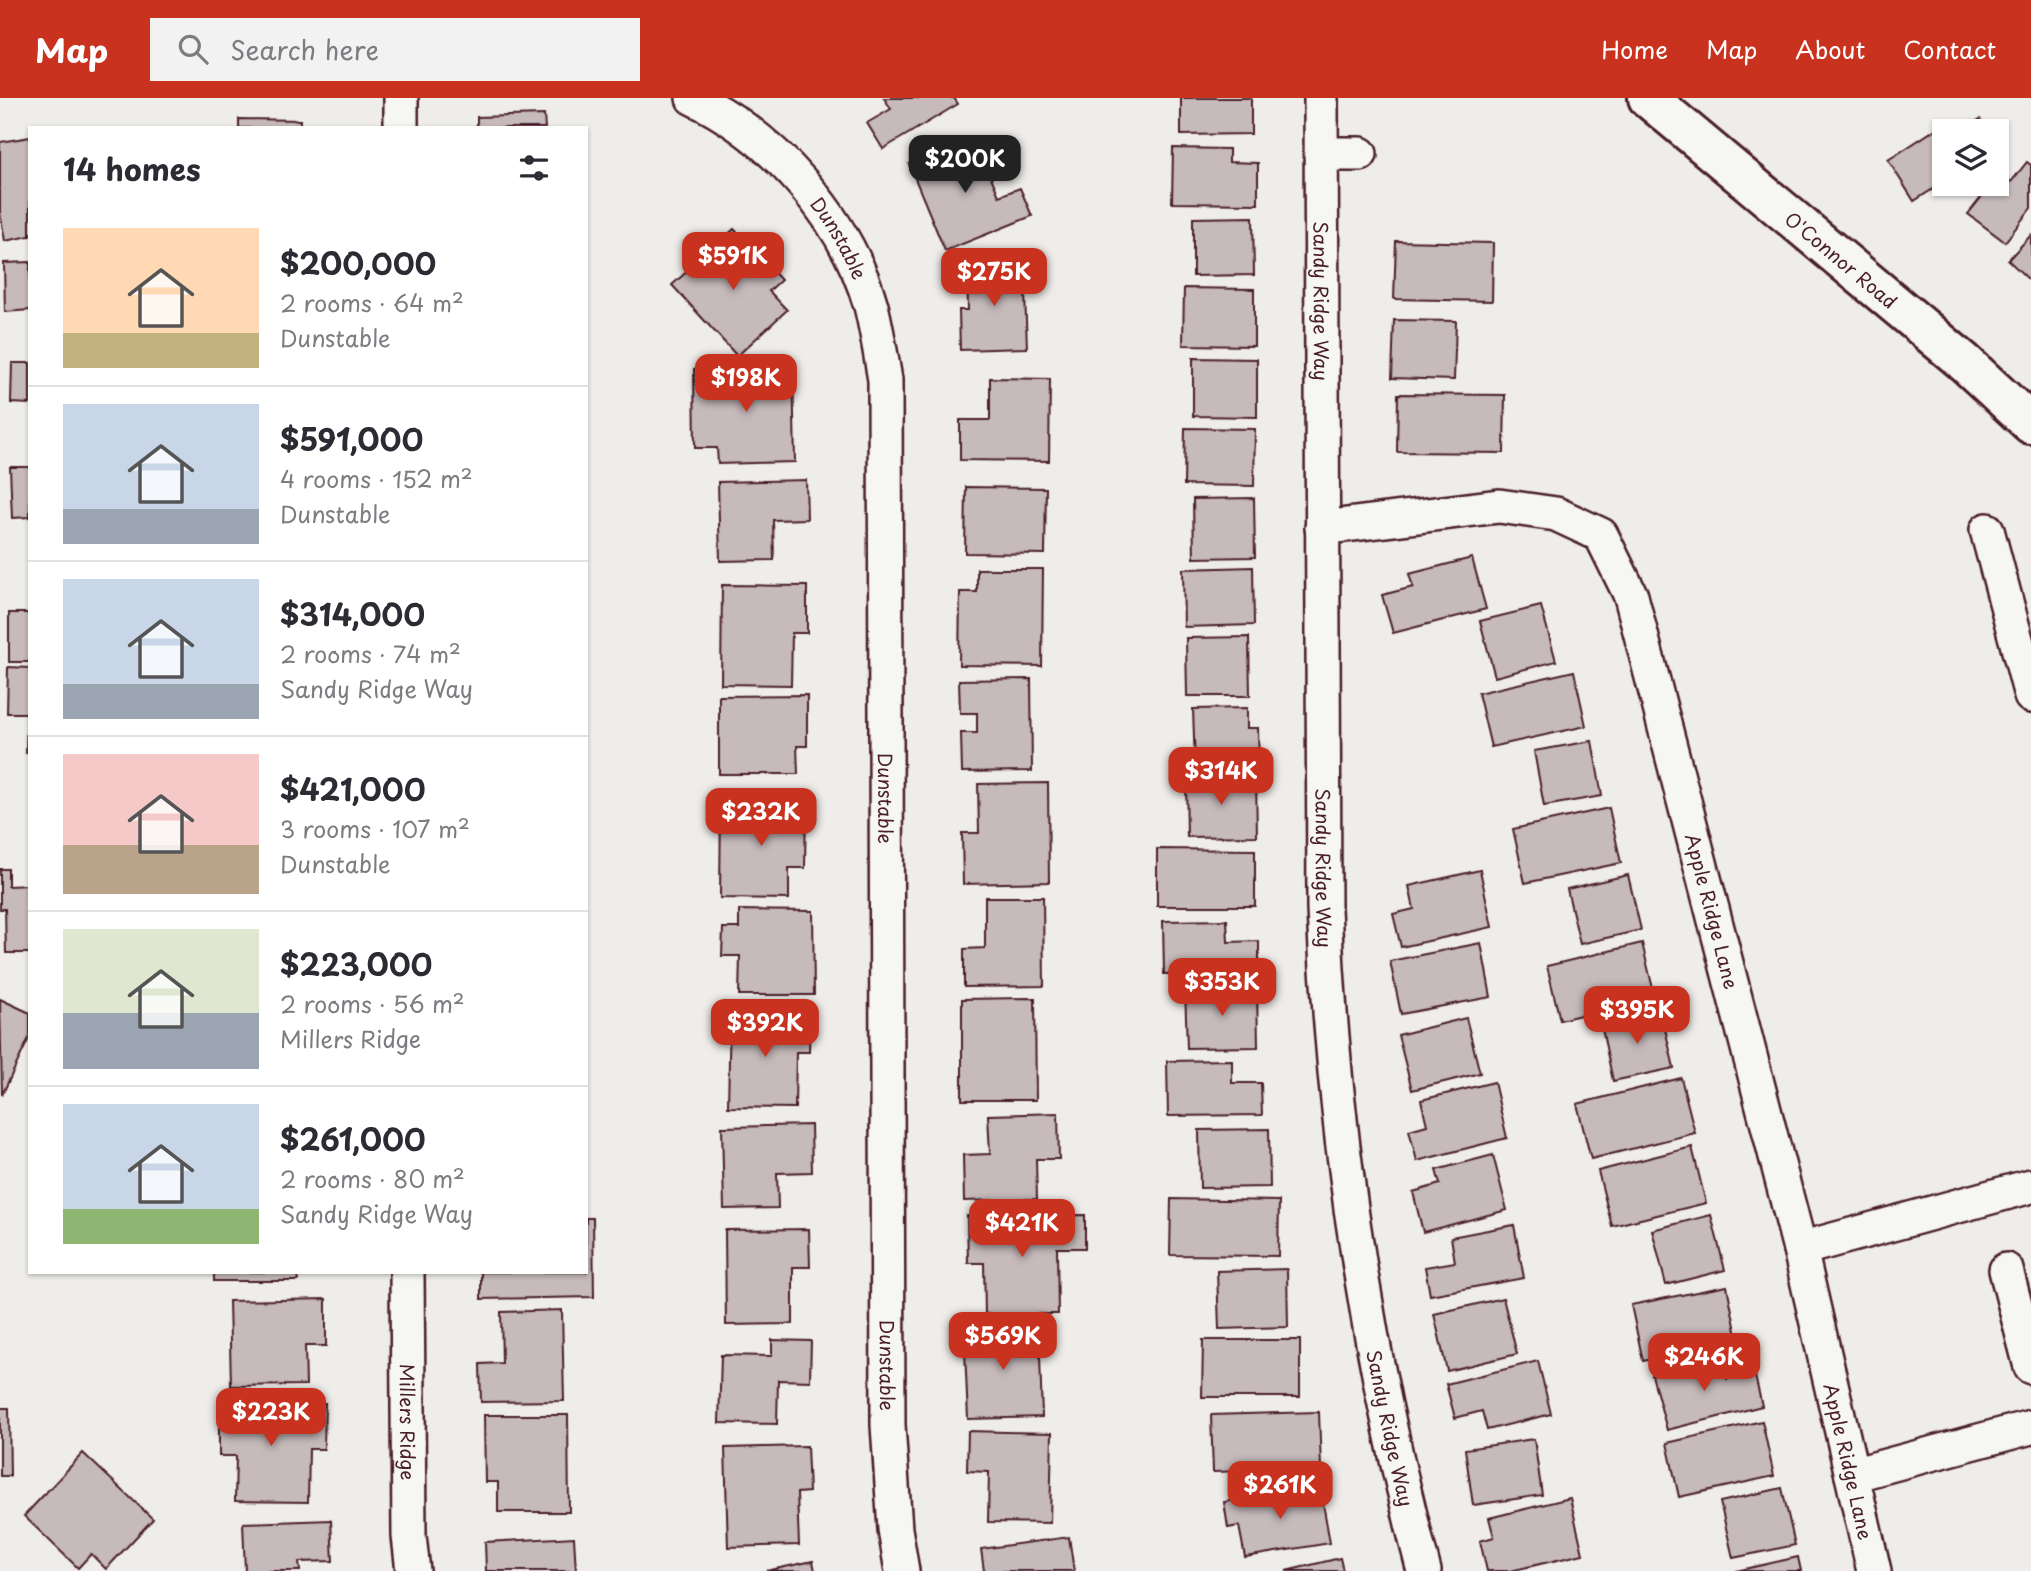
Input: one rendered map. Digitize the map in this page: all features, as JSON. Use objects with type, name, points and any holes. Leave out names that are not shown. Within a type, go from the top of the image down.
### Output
[{"type":"main road","name":"O'Connor Road","points":[[1648,98],[1952,353],[2031,424]]},
{"type":"street","points":[[401,98],[401,126]]},
{"type":"street","name":"Dunstable","points":[[693,98],[740,125],[795,174],[840,235],[871,305],[886,380],[888,1425],[895,1530],[902,1571]]},
{"type":"street","name":"Sandy Ridge Way","points":[[1321,98],[1324,909],[1328,1006],[1360,1276],[1394,1457],[1424,1571]]},
{"type":"street","points":[[1321,154],[1360,154]]},
{"type":"street","name":"Apple Ridge Lane","points":[[1322,528],[1500,506],[1556,514],[1601,535],[1631,596],[1800,1249],[1874,1571]]},
{"type":"street","points":[[1987,530],[2031,696]]},
{"type":"street","points":[[1800,1249],[2031,1186]]},
{"type":"street","points":[[2006,1270],[2031,1367]]},
{"type":"street","name":"Millers Ridge","points":[[407,1274],[409,1536],[413,1571]]},
{"type":"street","points":[[1852,1475],[2031,1427]]},
{"type":"building","points":[[884,98],[954,98],[958,104],[883,149],[867,123],[891,109]]},
{"type":"building","points":[[1181,98],[1251,98],[1251,134],[1181,135]]},
{"type":"building","points":[[544,115],[545,126],[477,126],[477,117]]},
{"type":"building","points":[[239,119],[300,120],[300,126],[239,126]]},
{"type":"building","points":[[1932,132],[1932,190],[1914,201],[1888,160]]},
{"type":"building","points":[[28,137],[28,236],[5,241],[0,212],[0,142]]},
{"type":"building","points":[[974,137],[999,196],[1020,188],[1032,216],[945,251],[909,164]]},
{"type":"building","points":[[1173,148],[1229,149],[1229,162],[1258,163],[1258,204],[1172,203]]},
{"type":"building","points":[[2027,162],[2031,165],[2031,208],[2005,242],[1968,214],[1982,196],[2009,196],[2009,180],[2011,182]]},
{"type":"building","points":[[1253,217],[1254,275],[1193,276],[1193,218]]},
{"type":"building","points":[[734,229],[781,280],[769,291],[787,310],[737,356],[672,285]]},
{"type":"building","points":[[2031,235],[2031,282],[2008,260]]},
{"type":"building","points":[[1396,241],[1493,243],[1492,301],[1394,299]]},
{"type":"building","points":[[28,262],[28,310],[5,312],[4,263]]},
{"type":"building","points":[[1024,264],[1027,348],[960,350],[959,310],[968,310],[967,265]]},
{"type":"building","points":[[1184,288],[1254,289],[1254,346],[1183,345]]},
{"type":"building","points":[[1394,320],[1456,321],[1454,380],[1392,378]]},
{"type":"building","points":[[1193,358],[1257,359],[1257,417],[1193,416]]},
{"type":"building","points":[[12,363],[28,363],[28,404],[11,403]]},
{"type":"building","points":[[793,367],[795,462],[718,464],[717,448],[695,448],[694,369]]},
{"type":"building","points":[[990,378],[1050,379],[1049,461],[960,460],[960,420],[990,420]]},
{"type":"building","points":[[1398,394],[1505,395],[1504,453],[1397,452]]},
{"type":"building","points":[[1185,428],[1255,429],[1254,486],[1184,485]]},
{"type":"building","points":[[10,467],[28,467],[28,517],[12,518]]},
{"type":"building","points":[[806,480],[807,519],[773,520],[774,560],[720,561],[718,482]]},
{"type":"building","points":[[966,487],[1046,488],[1045,554],[965,553]]},
{"type":"building","points":[[1254,498],[1255,557],[1194,558],[1193,499]]},
{"type":"building","points":[[1472,558],[1486,609],[1393,633],[1382,595],[1413,587],[1409,574]]},
{"type":"building","points":[[1253,567],[1254,625],[1184,627],[1183,569]]},
{"type":"building","points":[[977,569],[1043,569],[1042,666],[959,665],[960,592],[977,592]]},
{"type":"building","points":[[722,585],[807,586],[807,633],[792,633],[791,685],[721,684]]},
{"type":"building","points":[[1541,606],[1556,661],[1495,677],[1480,621]]},
{"type":"building","points":[[9,613],[28,613],[28,662],[9,662]]},
{"type":"building","points":[[1249,637],[1250,696],[1187,696],[1186,638]]},
{"type":"building","points":[[8,667],[28,668],[28,753],[27,713],[7,713]]},
{"type":"building","points":[[1574,671],[1586,726],[1491,747],[1478,693]]},
{"type":"building","points":[[1031,679],[1032,771],[962,772],[961,733],[977,733],[977,713],[960,713],[959,680]]},
{"type":"building","points":[[807,695],[807,746],[797,746],[798,774],[719,774],[719,696]]},
{"type":"building","points":[[1247,708],[1247,728],[1258,728],[1259,765],[1195,766],[1193,709]]},
{"type":"building","points":[[1592,741],[1602,796],[1544,806],[1534,751]]},
{"type":"building","points":[[1256,778],[1257,836],[1187,837],[1186,779]]},
{"type":"building","points":[[1048,783],[1049,882],[963,884],[962,833],[979,833],[978,784]]},
{"type":"building","points":[[721,801],[806,802],[805,868],[789,868],[789,899],[720,898]]},
{"type":"building","points":[[1609,808],[1621,863],[1525,883],[1513,829]]},
{"type":"building","points":[[1157,849],[1255,850],[1255,906],[1157,906]]},
{"type":"building","points":[[0,869],[8,869],[8,886],[28,885],[28,953],[6,953],[5,909],[0,909]]},
{"type":"building","points":[[1480,870],[1492,927],[1401,947],[1393,914],[1414,909],[1409,886]]},
{"type":"building","points":[[1628,875],[1641,930],[1580,944],[1567,889]]},
{"type":"building","points":[[985,897],[1043,897],[1044,986],[964,987],[964,949],[985,948]]},
{"type":"building","points":[[739,910],[813,911],[814,995],[739,995],[740,956],[722,956],[723,928],[739,928]]},
{"type":"building","points":[[1227,920],[1228,942],[1259,941],[1259,973],[1164,974],[1163,921]]},
{"type":"building","points":[[1481,943],[1491,997],[1401,1014],[1390,961]]},
{"type":"building","points":[[1642,943],[1655,997],[1560,1020],[1547,966]]},
{"type":"building","points":[[1257,988],[1258,1047],[1187,1048],[1185,989]]},
{"type":"building","points":[[1035,998],[1036,1100],[962,1100],[962,999]]},
{"type":"building","points":[[0,999],[28,1012],[28,1040],[2,1095]]},
{"type":"building","points":[[1661,1011],[1674,1068],[1613,1081],[1601,1024]]},
{"type":"building","points":[[730,1013],[810,1015],[809,1052],[796,1052],[795,1108],[728,1107]]},
{"type":"building","points":[[1466,1018],[1480,1073],[1412,1090],[1398,1035]]},
{"type":"building","points":[[1232,1060],[1232,1083],[1261,1083],[1262,1115],[1168,1116],[1167,1061]]},
{"type":"building","points":[[1681,1078],[1695,1133],[1591,1159],[1577,1104]]},
{"type":"building","points":[[1494,1082],[1507,1138],[1417,1161],[1409,1130],[1427,1125],[1421,1100]]},
{"type":"building","points":[[1058,1113],[1059,1159],[1036,1159],[1037,1199],[964,1201],[963,1155],[990,1154],[988,1115]]},
{"type":"building","points":[[811,1125],[812,1172],[777,1173],[778,1208],[724,1209],[722,1127]]},
{"type":"building","points":[[1269,1129],[1270,1187],[1200,1188],[1199,1130]]},
{"type":"building","points":[[1692,1147],[1706,1203],[1612,1226],[1598,1171]]},
{"type":"building","points":[[1493,1155],[1507,1210],[1423,1232],[1413,1192],[1440,1184],[1436,1170]]},
{"type":"building","points":[[1171,1199],[1279,1201],[1278,1256],[1170,1255]]},
{"type":"building","points":[[1085,1215],[1085,1248],[1057,1248],[1058,1314],[985,1314],[984,1263],[968,1263],[967,1216]]},
{"type":"building","points":[[1711,1215],[1725,1270],[1666,1285],[1652,1230]]},
{"type":"building","points":[[588,1218],[593,1218],[594,1297],[481,1299],[481,1274],[588,1274]]},
{"type":"building","points":[[1514,1225],[1524,1278],[1430,1295],[1425,1267],[1455,1262],[1451,1237]]},
{"type":"building","points":[[809,1229],[810,1267],[793,1267],[793,1324],[726,1325],[725,1230]]},
{"type":"building","points":[[1287,1269],[1288,1327],[1219,1329],[1217,1271]]},
{"type":"building","points":[[214,1274],[298,1274],[298,1281],[214,1281]]},
{"type":"building","points":[[1727,1286],[1738,1341],[1643,1361],[1631,1305]]},
{"type":"building","points":[[1503,1298],[1517,1354],[1447,1371],[1434,1314]]},
{"type":"building","points":[[326,1299],[326,1346],[305,1346],[306,1385],[231,1386],[229,1301]]},
{"type":"building","points":[[562,1310],[564,1401],[481,1402],[480,1364],[502,1363],[501,1312]]},
{"type":"building","points":[[1039,1325],[1042,1417],[968,1419],[964,1328]]},
{"type":"building","points":[[772,1340],[811,1341],[810,1381],[778,1380],[777,1424],[719,1423],[721,1355],[772,1356]]},
{"type":"building","points":[[1203,1340],[1300,1340],[1300,1397],[1202,1397]]},
{"type":"building","points":[[1722,1357],[1727,1379],[1754,1372],[1762,1406],[1667,1430],[1652,1375]]},
{"type":"building","points":[[1538,1361],[1551,1414],[1487,1430],[1482,1411],[1455,1418],[1446,1384]]},
{"type":"building","points":[[219,1402],[325,1403],[324,1449],[309,1449],[308,1502],[235,1501],[236,1456],[219,1456]]},
{"type":"building","points":[[0,1408],[9,1408],[10,1476],[0,1476]]},
{"type":"building","points":[[1319,1412],[1321,1469],[1213,1472],[1211,1415]]},
{"type":"building","points":[[484,1415],[568,1415],[569,1512],[498,1512],[498,1482],[485,1482]]},
{"type":"building","points":[[1762,1421],[1774,1476],[1679,1497],[1667,1443]]},
{"type":"building","points":[[968,1431],[1052,1433],[1050,1523],[988,1522],[989,1472],[967,1471]]},
{"type":"building","points":[[1534,1439],[1542,1495],[1473,1505],[1465,1449]]},
{"type":"building","points":[[807,1446],[809,1492],[797,1493],[799,1545],[728,1547],[725,1448]]},
{"type":"building","points":[[83,1453],[153,1519],[106,1569],[91,1554],[78,1568],[24,1516]]},
{"type":"building","points":[[1320,1486],[1330,1543],[1245,1557],[1239,1526],[1228,1528],[1224,1502]]},
{"type":"building","points":[[1782,1488],[1795,1545],[1733,1558],[1720,1502]]},
{"type":"building","points":[[1570,1498],[1583,1554],[1510,1571],[1487,1571],[1480,1541],[1494,1537],[1489,1518]]},
{"type":"building","points":[[331,1520],[333,1561],[299,1562],[300,1571],[245,1571],[243,1523]]},
{"type":"building","points":[[574,1537],[576,1571],[486,1571],[485,1542]]},
{"type":"building","points":[[1069,1537],[1074,1571],[984,1571],[981,1549]]},
{"type":"building","points":[[1798,1557],[1801,1571],[1736,1571]]},
{"type":"building","points":[[1340,1558],[1343,1571],[1286,1571]]},
{"type":"building","points":[[813,1561],[815,1571],[766,1571]]}]
